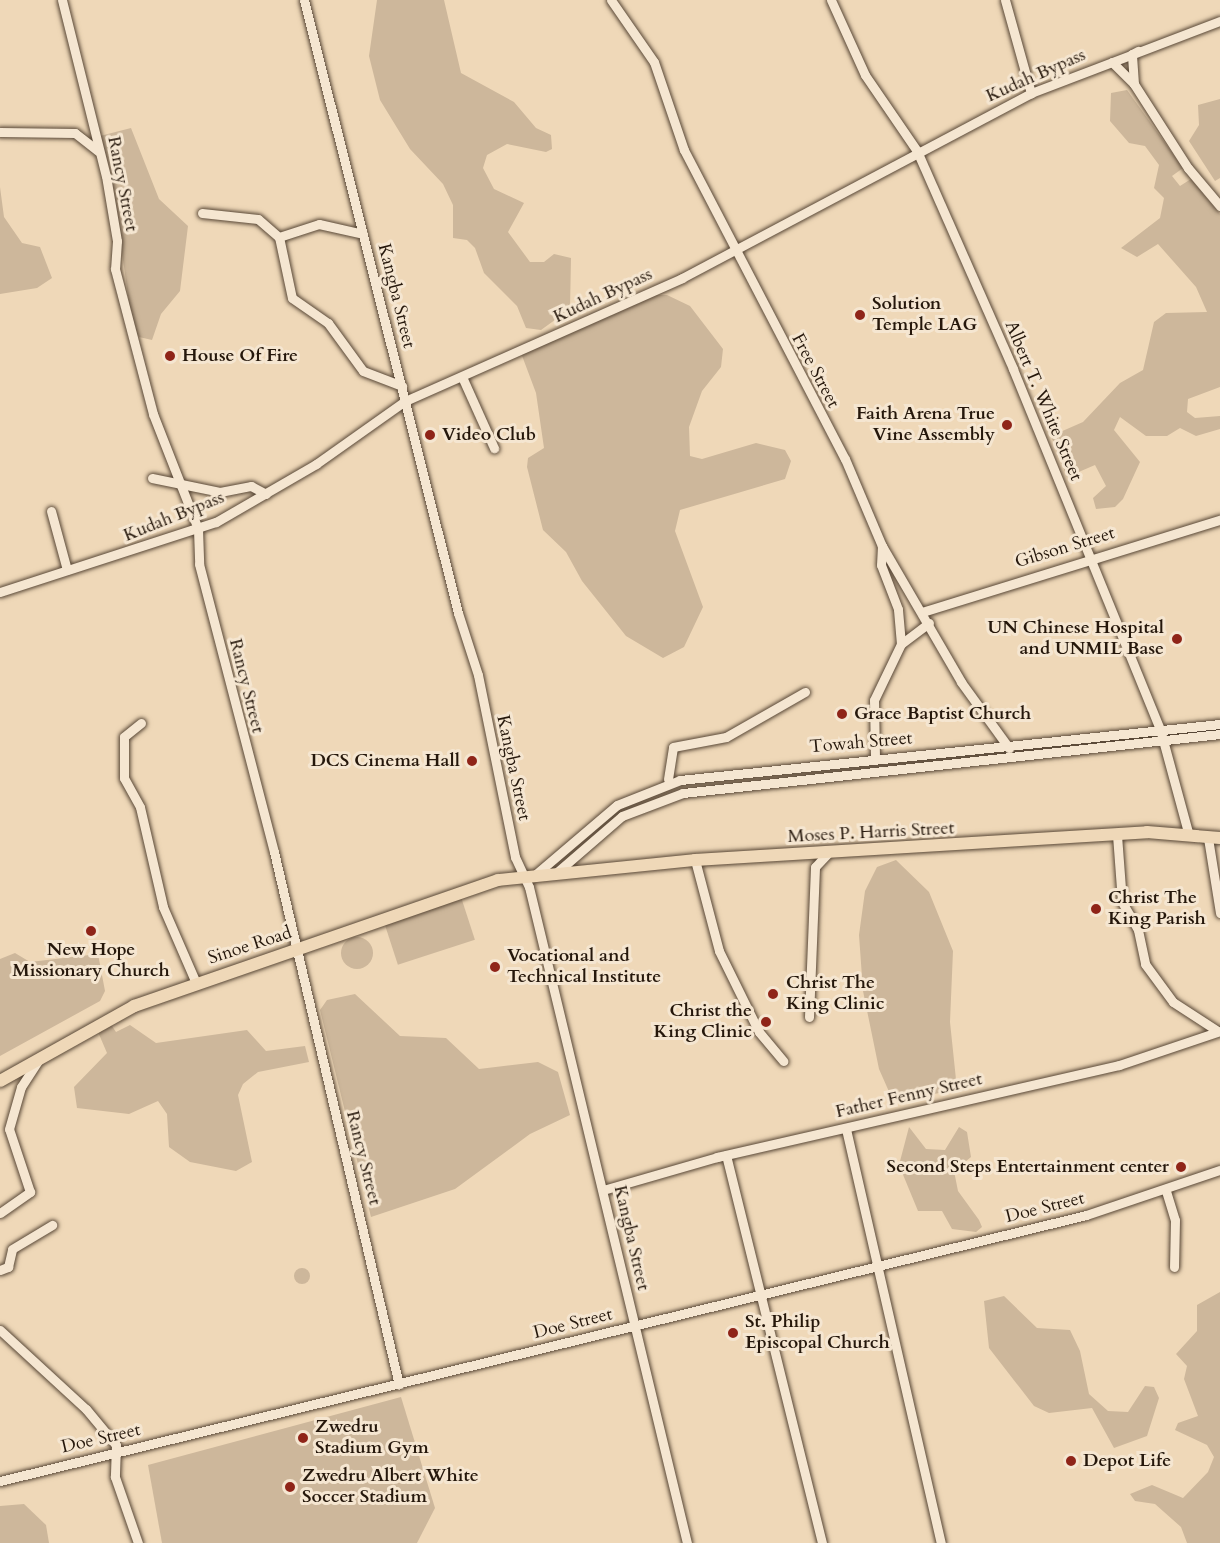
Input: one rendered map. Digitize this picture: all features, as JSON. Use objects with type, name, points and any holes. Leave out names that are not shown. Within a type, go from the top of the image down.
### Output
[{"type":"highway","name":"Moses P. Harris Street","points":[[529,874],[695,860],[827,854],[1117,835],[1188,832],[1214,838]]},
{"type":"highway","name":"Sinoe Road","points":[[0,1081],[42,1054],[134,1006],[294,951],[434,898],[529,874]]},
{"type":"street","name":"Rancy Street","points":[[62,0],[117,241],[115,269],[177,480],[198,529],[199,564],[399,1385]]},
{"type":"street","name":"Kangba Street","points":[[304,0],[405,401],[529,874],[687,1543]]},
{"type":"street","name":"Free Street","points":[[611,0],[654,62],[684,150],[733,252],[845,459],[882,546],[962,682],[1009,748]]},
{"type":"street","name":"Albert T. White Street","points":[[831,0],[865,75],[917,151],[1093,556],[1164,740],[1188,832]]},
{"type":"street","points":[[1005,0],[1031,93]]},
{"type":"street","name":"Kudah Bypass","points":[[0,592],[198,529],[266,494],[405,401],[463,379],[733,252],[917,151],[1031,93],[1112,62],[1148,45],[1220,21]]},
{"type":"street","points":[[1134,84],[1132,54],[1148,45]]},
{"type":"street","points":[[1112,62],[1134,84],[1188,168],[1220,206]]},
{"type":"street","points":[[0,132],[75,133],[98,151]]},
{"type":"street","points":[[202,213],[258,219],[279,237],[292,298],[328,323],[363,371],[402,386]]},
{"type":"street","points":[[279,237],[320,224],[363,234]]},
{"type":"street","points":[[463,379],[494,448]]},
{"type":"street","points":[[152,478],[177,480],[220,492],[251,486],[266,494]]},
{"type":"street","points":[[51,512],[67,570]]},
{"type":"street","name":"Gibson Street","points":[[922,612],[1093,556],[1220,520]]},
{"type":"street","points":[[882,546],[881,565],[898,609],[901,644]]},
{"type":"street","points":[[874,758],[874,700],[901,644],[929,623]]},
{"type":"street","points":[[668,778],[674,747],[726,737],[805,692]]},
{"type":"street","points":[[141,723],[124,738],[124,778],[140,807],[163,907],[196,983]]},
{"type":"street","name":"Towah Street","points":[[529,874],[609,811],[656,787],[705,776],[874,758],[1009,748],[1160,729],[1220,724]]},
{"type":"street","name":"Towah Street","points":[[556,873],[622,816],[683,793],[1220,734]]},
{"type":"street","points":[[1117,835],[1122,902],[1138,930],[1145,964],[1173,1002],[1218,1030]]},
{"type":"street","points":[[1214,838],[1220,913]]},
{"type":"street","points":[[809,1017],[815,867],[827,854]]},
{"type":"street","points":[[695,860],[719,951],[759,1032],[783,1061]]},
{"type":"street","name":"Father Fenny Street","points":[[603,1190],[726,1155],[1119,1065],[1218,1030]]},
{"type":"street","points":[[0,1213],[30,1192],[9,1129],[21,1087],[42,1054]]},
{"type":"street","points":[[846,1129],[941,1543]]},
{"type":"street","points":[[726,1155],[757,1295],[822,1543]]},
{"type":"street","name":"Doe Street","points":[[0,1480],[399,1385],[876,1266],[1166,1191],[1220,1170]]},
{"type":"street","points":[[1166,1191],[1175,1220],[1174,1267]]},
{"type":"street","points":[[0,1270],[8,1267],[12,1249],[52,1225]]},
{"type":"street","points":[[0,1330],[86,1409],[116,1445],[115,1477],[138,1543]]},
{"type":"shaded area","points":[[377,0],[444,0],[461,73],[514,102],[536,128],[551,135],[552,149],[546,152],[507,144],[487,155],[483,168],[494,189],[524,203],[508,232],[530,262],[544,262],[554,254],[571,258],[570,309],[541,330],[526,328],[517,306],[484,273],[475,248],[467,240],[453,238],[453,205],[443,184],[410,149],[380,100],[369,56]]},
{"type":"shaded area","points":[[1127,90],[1183,168],[1172,176],[1180,186],[1191,179],[1220,214],[1220,387],[1188,399],[1187,412],[1195,418],[1220,416],[1220,429],[1196,436],[1180,428],[1167,436],[1146,436],[1120,417],[1114,430],[1140,462],[1123,499],[1115,507],[1096,509],[1093,498],[1106,486],[1095,465],[1067,477],[1051,436],[1083,422],[1120,383],[1143,370],[1154,322],[1166,313],[1207,312],[1196,287],[1158,244],[1137,257],[1121,248],[1160,218],[1164,198],[1154,188],[1159,165],[1145,146],[1129,143],[1110,121],[1111,93]]},
{"type":"shaded area","points":[[1220,99],[1220,178],[1215,181],[1189,141],[1199,125],[1198,105]]},
{"type":"shaded area","points":[[131,128],[159,199],[188,226],[180,291],[161,314],[152,340],[139,337],[132,324],[111,174],[100,136]]},
{"type":"shaded area","points":[[0,187],[4,217],[22,243],[40,247],[52,278],[37,288],[0,294]]},
{"type":"shaded area","points":[[651,295],[667,295],[690,306],[723,349],[721,367],[702,391],[689,427],[690,456],[702,459],[756,443],[785,450],[791,461],[785,479],[680,510],[675,531],[703,607],[684,647],[663,658],[626,636],[582,581],[566,552],[543,530],[527,467],[528,458],[544,448],[536,393],[521,353]]},
{"type":"shaded area","points":[[896,860],[929,892],[953,951],[950,1022],[957,1089],[894,1103],[879,1069],[863,991],[859,935],[865,891],[877,867]]},
{"type":"shaded area","points":[[461,897],[475,940],[398,965],[384,922]]},
{"type":"shaded area","points":[[357,937],[368,942],[373,953],[368,964],[357,969],[346,964],[341,953],[346,942]]},
{"type":"shaded area","points":[[15,953],[30,962],[98,954],[105,991],[100,1001],[0,1056],[0,959]]},
{"type":"shaded area","points":[[355,994],[400,1036],[446,1038],[479,1069],[538,1062],[558,1072],[570,1115],[530,1134],[455,1189],[371,1217],[320,1010],[327,1000]]},
{"type":"shaded area","points":[[108,1020],[116,1032],[130,1025],[156,1043],[247,1030],[266,1051],[305,1046],[309,1062],[258,1072],[243,1084],[238,1095],[252,1162],[236,1171],[190,1162],[169,1147],[167,1114],[158,1101],[129,1114],[77,1108],[74,1087],[107,1053],[95,1025]]},
{"type":"shaded area","points":[[909,1127],[926,1149],[945,1150],[959,1127],[967,1132],[971,1157],[954,1171],[958,1191],[982,1227],[976,1232],[952,1229],[942,1211],[918,1211],[899,1165]]},
{"type":"shaded area","points":[[302,1268],[308,1270],[310,1276],[308,1282],[302,1284],[296,1282],[294,1276],[296,1270]]},
{"type":"shaded area","points":[[1220,1292],[1220,1543],[1187,1543],[1181,1527],[1155,1504],[1135,1501],[1130,1494],[1152,1485],[1183,1498],[1208,1472],[1214,1457],[1207,1445],[1175,1430],[1178,1423],[1198,1416],[1184,1379],[1187,1366],[1176,1354],[1197,1331],[1197,1305]]},
{"type":"shaded area","points":[[1004,1296],[1037,1328],[1070,1330],[1080,1351],[1089,1394],[1108,1411],[1128,1412],[1145,1386],[1154,1387],[1159,1398],[1147,1436],[1114,1448],[1092,1408],[1049,1413],[1034,1406],[989,1348],[984,1301]]},
{"type":"shaded area","name":"Zwedru Albert White Soccer Stadium","points":[[401,1397],[435,1508],[417,1543],[162,1543],[148,1465]]},
{"type":"shaded area","points":[[24,1504],[46,1525],[49,1543],[0,1543],[0,1506]]},
{"type":"place","name":"Solution Temple LAG","points":[[860,315]]},
{"type":"place","name":"House Of Fire","points":[[170,356]]},
{"type":"place","name":"Faith Arena True Vine Assembly","points":[[1007,425]]},
{"type":"place","name":"Video Club","points":[[430,435]]},
{"type":"place","name":"UN Chinese Hospital and UNMIL Base","points":[[1177,639]]},
{"type":"place","name":"Grace Baptist Church","points":[[842,714]]},
{"type":"place","name":"DCS Cinema Hall","points":[[472,761]]},
{"type":"place","name":"Christ The King Parish","points":[[1096,909]]},
{"type":"place","name":"New Hope Missionary Church","points":[[91,931]]},
{"type":"place","name":"Vocational and Technical Institute","points":[[495,967]]},
{"type":"place","name":"Christ The King Clinic","points":[[773,994]]},
{"type":"place","name":"Christ the King Clinic","points":[[766,1022]]},
{"type":"place","name":"Second Steps Entertainment center","points":[[1181,1167]]},
{"type":"place","name":"St. Philip Episcopal Church","points":[[733,1333]]},
{"type":"place","name":"Zwedru Stadium Gym","points":[[303,1438]]},
{"type":"place","name":"Depot Life","points":[[1071,1461]]},
{"type":"place","name":"Zwedru Albert White Soccer Stadium","points":[[290,1487]]}]
